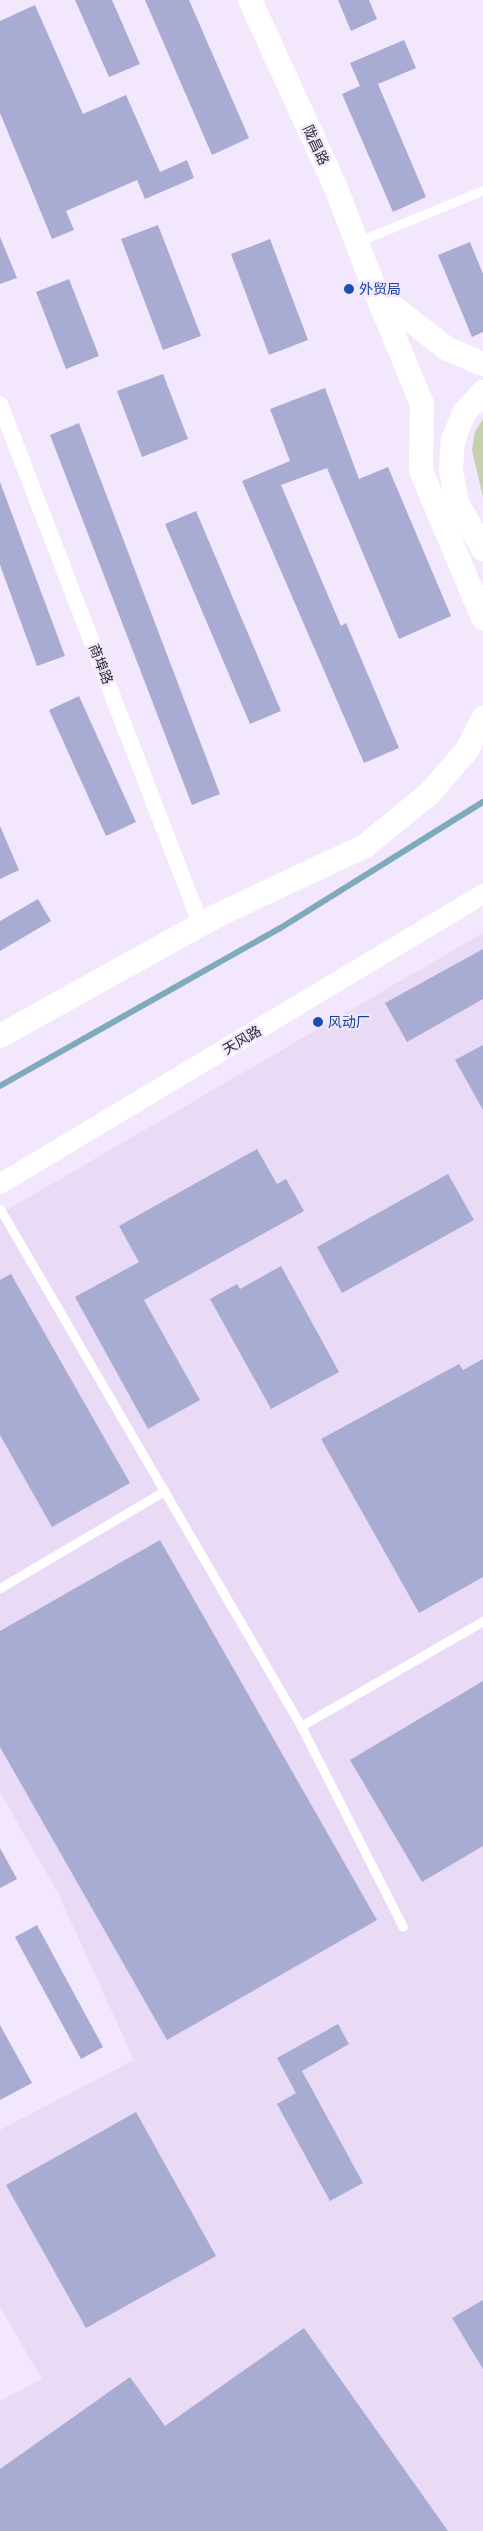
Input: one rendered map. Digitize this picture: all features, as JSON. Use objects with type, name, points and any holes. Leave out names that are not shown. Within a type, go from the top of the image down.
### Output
[{"type":"main road","name":"陇昌路","points":[[250,0],[336,188],[376,293],[422,404]]},
{"type":"main road","points":[[376,293],[446,348],[483,364]]},
{"type":"main road","points":[[483,392],[464,413],[453,440],[451,470],[457,503],[483,549]]},
{"type":"main road","points":[[422,404],[453,440]]},
{"type":"main road","points":[[422,404],[421,471],[483,618]]},
{"type":"main road","points":[[0,1036],[201,925],[365,846],[430,793],[467,750],[483,718]]},
{"type":"street","name":"商埠路","points":[[0,404],[201,925]]},
{"type":"street","name":"天风路","points":[[0,1184],[483,894]]},
{"type":"lane","points":[[356,242],[483,190]]},
{"type":"lane","points":[[0,1210],[301,1726],[403,1927]]},
{"type":"lane","points":[[0,1588],[164,1491]]},
{"type":"lane","points":[[301,1726],[483,1622]]},
{"type":"shaded area","points":[[483,933],[483,2531],[0,2531],[0,2401],[42,2379],[0,2307],[0,2130],[134,2060],[58,1893],[0,1792],[0,1214]]},
{"type":"green space","points":[[483,419],[483,497],[472,450],[475,432]]},
{"type":"building","points":[[75,0],[112,0],[140,64],[109,77]]},
{"type":"building","points":[[145,0],[189,0],[249,138],[212,155]]},
{"type":"building","points":[[338,0],[369,0],[377,19],[351,31]]},
{"type":"building","points":[[35,5],[83,114],[126,95],[160,172],[187,160],[194,178],[145,199],[137,180],[66,211],[74,230],[52,239],[0,113],[0,21]]},
{"type":"building","points":[[404,40],[416,68],[378,84],[426,197],[393,212],[342,94],[360,86],[350,63]]},
{"type":"building","points":[[158,225],[201,336],[163,350],[121,239]]},
{"type":"building","points":[[0,237],[17,278],[0,284]]},
{"type":"building","points":[[270,239],[308,340],[269,355],[231,254]]},
{"type":"building","points":[[470,242],[483,274],[483,332],[472,337],[438,255]]},
{"type":"building","points":[[69,279],[99,356],[66,369],[36,292]]},
{"type":"building","points":[[163,374],[188,439],[142,457],[117,391]]},
{"type":"building","points":[[325,388],[359,479],[388,467],[451,616],[399,639],[327,468],[281,485],[341,626],[346,623],[399,748],[364,763],[242,481],[290,461],[270,409]]},
{"type":"building","points":[[79,423],[220,794],[192,805],[50,435]]},
{"type":"building","points":[[0,482],[65,656],[37,666],[0,565]]},
{"type":"building","points":[[196,511],[281,711],[250,724],[165,524]]},
{"type":"building","points":[[79,696],[136,822],[106,836],[49,710]]},
{"type":"building","points":[[0,826],[19,870],[0,879]]},
{"type":"building","points":[[38,899],[51,921],[0,951],[0,921]]},
{"type":"building","points":[[483,949],[483,999],[407,1042],[385,1003]]},
{"type":"building","points":[[483,1045],[483,1110],[455,1060]]},
{"type":"building","points":[[257,1149],[277,1184],[286,1179],[304,1211],[144,1300],[200,1400],[148,1429],[75,1297],[139,1262],[119,1226]]},
{"type":"building","points":[[448,1174],[474,1220],[342,1293],[317,1247]]},
{"type":"building","points":[[281,1266],[339,1372],[271,1409],[210,1299],[237,1284],[240,1289]]},
{"type":"building","points":[[11,1274],[130,1483],[52,1527],[0,1435],[0,1280]]},
{"type":"building","points":[[483,1359],[483,1577],[419,1613],[321,1439],[459,1364],[463,1370]]},
{"type":"building","points":[[160,1540],[377,1920],[167,2040],[0,1747],[0,1631]]},
{"type":"building","points":[[483,1681],[483,1846],[422,1882],[350,1760]]},
{"type":"building","points":[[0,1848],[17,1879],[0,1888]]},
{"type":"building","points":[[37,1925],[103,2047],[81,2059],[15,1937]]},
{"type":"building","points":[[338,2024],[349,2044],[302,2071],[363,2183],[330,2201],[277,2104],[296,2093],[277,2058]]},
{"type":"building","points":[[0,2025],[32,2083],[0,2100]]},
{"type":"building","points":[[136,2112],[216,2256],[86,2328],[6,2185]]},
{"type":"building","points":[[483,2300],[483,2369],[452,2318]]},
{"type":"building","points":[[304,2328],[448,2531],[0,2531],[0,2469],[130,2377],[165,2426]]},
{"type":"waterway","points":[[0,1086],[279,929],[483,802]]},
{"type":"place","name":"外贸局","points":[[349,289]]},
{"type":"place","name":"风动厂","points":[[318,1022]]}]
